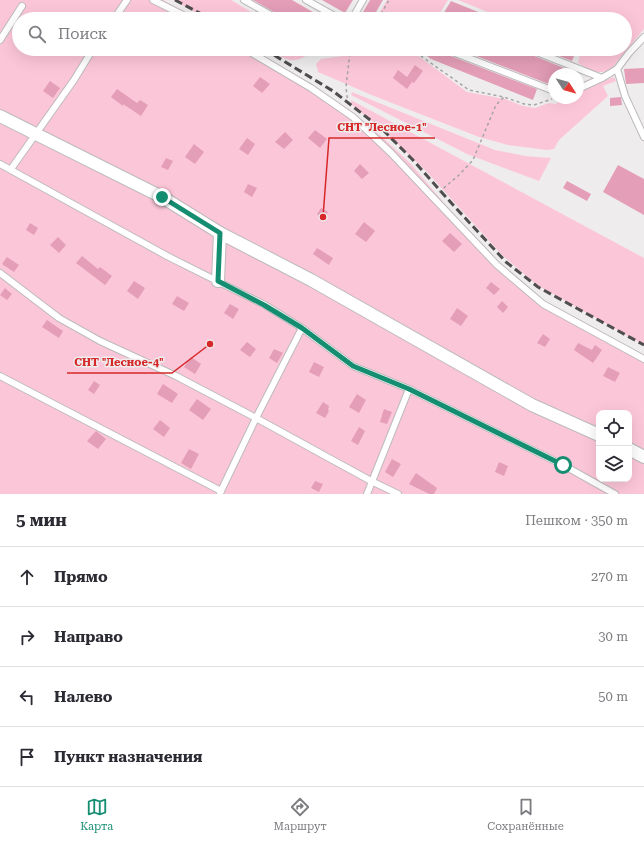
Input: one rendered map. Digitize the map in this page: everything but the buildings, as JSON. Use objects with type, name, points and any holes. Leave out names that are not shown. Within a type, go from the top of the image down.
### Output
[{"type":"street","points":[[0,116],[162,197],[220,233],[311,280],[532,405],[596,434]]},
{"type":"street","points":[[218,281],[220,233]]},
{"type":"street","points":[[632,451],[644,457]]},
{"type":"lane","points":[[119,12],[127,0]]},
{"type":"lane","points":[[153,0],[177,12]]},
{"type":"lane","points":[[244,0],[265,12]]},
{"type":"lane","points":[[306,0],[327,12]]},
{"type":"lane","points":[[356,12],[363,0]]},
{"type":"lane","points":[[18,12],[22,6]]},
{"type":"lane","points":[[0,40],[12,21]]},
{"type":"lane","points":[[632,50],[644,37]]},
{"type":"lane","points":[[11,169],[74,80],[89,56]]},
{"type":"lane","points":[[257,56],[311,88],[353,117],[391,153],[497,265],[543,304],[644,360]]},
{"type":"lane","points":[[463,56],[548,89]]},
{"type":"lane","points":[[547,56],[602,78]]},
{"type":"lane","points":[[584,86],[617,69],[627,56]]},
{"type":"lane","points":[[617,69],[625,96],[643,133]]},
{"type":"lane","points":[[0,164],[167,256],[264,305],[302,328],[353,366],[409,389],[563,465],[615,494]]},
{"type":"lane","points":[[0,273],[59,318],[100,341],[176,376],[398,494]]},
{"type":"lane","points":[[0,376],[220,492],[302,328]]},
{"type":"lane","points":[[367,494],[409,389]]},
{"type":"path","points":[[382,12],[389,0]]},
{"type":"path","points":[[350,56],[346,87],[348,102],[353,117]]},
{"type":"path","points":[[421,56],[469,90],[504,97],[524,104],[534,105],[548,101]]},
{"type":"path","points":[[436,200],[440,190],[459,175],[473,160],[496,105],[504,97]]},
{"type":"shaded area","points":[[0,0],[163,0],[185,12],[12,12],[12,56],[264,56],[350,110],[381,136],[410,163],[483,249],[539,298],[644,355],[644,494],[0,494]]},
{"type":"shaded area","points":[[173,0],[231,0],[251,12],[195,12]]},
{"type":"shaded area","points":[[387,0],[448,0],[440,12],[380,12]]},
{"type":"shaded area","points":[[458,0],[644,0],[644,29],[632,44],[632,12],[488,12]]},
{"type":"shaded area","points":[[281,56],[305,56],[293,60]]},
{"type":"shaded area","points":[[343,56],[418,56],[467,92],[505,99],[523,106],[535,108],[548,103],[584,104],[584,89],[614,77],[616,81],[603,86],[608,96],[559,140],[554,149],[547,150],[508,145],[479,137],[374,96],[318,72],[316,64],[321,59]]},
{"type":"shaded area","points":[[580,56],[622,56],[611,69],[603,72],[594,72],[578,63]]},
{"type":"shaded area","points":[[352,92],[495,150],[525,156],[551,158],[539,181],[467,154],[351,95]]},
{"type":"shaded area","points":[[351,100],[644,258],[644,345],[537,285],[503,256],[425,170],[385,132],[351,104]]},
{"type":"railway","points":[[175,0],[198,12]]},
{"type":"railway","points":[[276,56],[333,91],[383,130],[412,159],[506,262],[538,287],[644,345]]},
{"type":"place","name":"СНТ \"Лесное-1\"","points":[[323,217]]},
{"type":"place","name":"СНТ \"Лесное-4\"","points":[[210,344]]},
{"type":"route","points":[[162,197],[220,233],[218,281],[264,305],[302,328],[353,366],[409,389],[563,465]]}]
